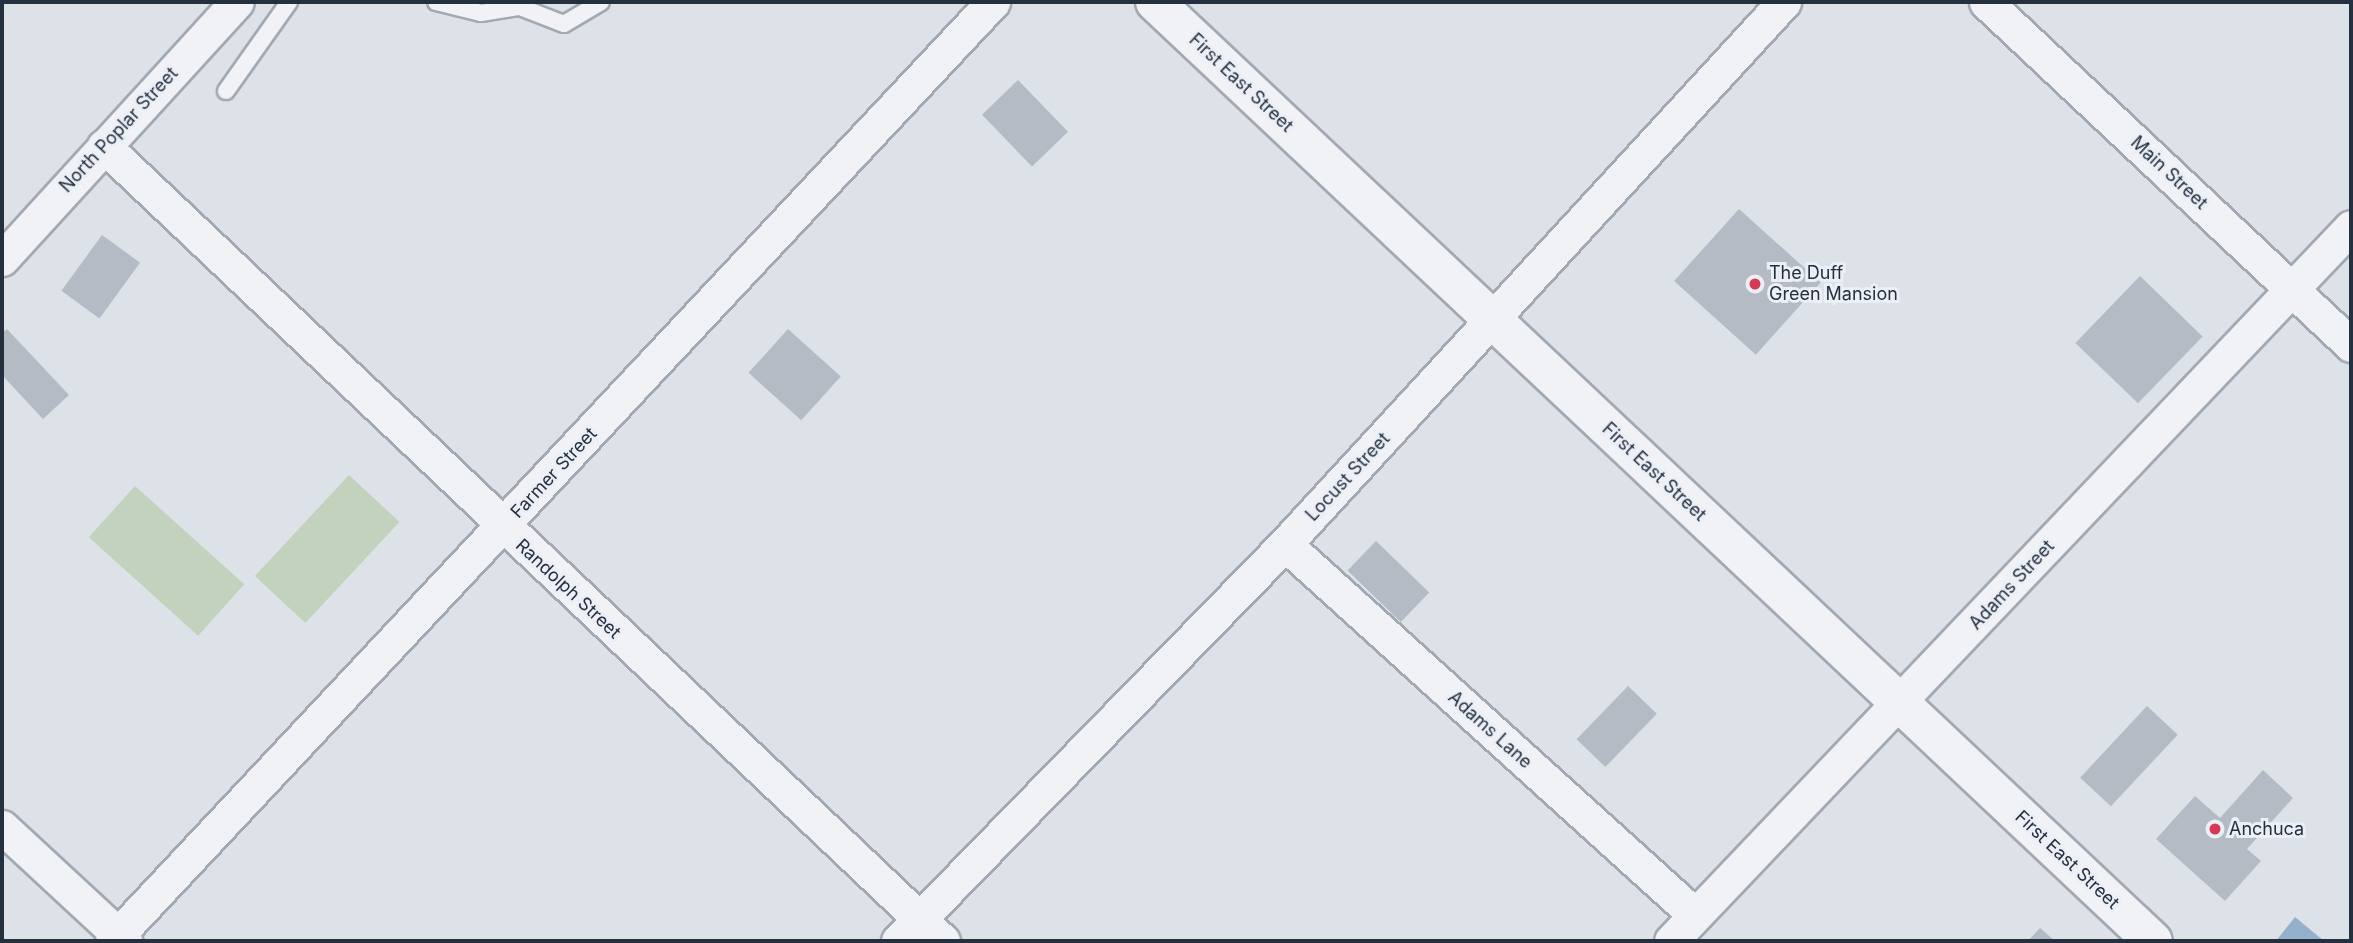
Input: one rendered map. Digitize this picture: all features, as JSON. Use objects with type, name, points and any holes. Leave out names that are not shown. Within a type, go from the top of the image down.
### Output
[{"type":"street","name":"North Poplar Street","points":[[2,259],[237,2]]},
{"type":"street","name":"Farmer Street","points":[[118,939],[993,2]]},
{"type":"street","name":"First East Street","points":[[1155,2],[2153,941]]},
{"type":"street","name":"Locust Street","points":[[920,934],[1494,321],[1784,2]]},
{"type":"street","name":"Main Street","points":[[1986,2],[2351,345]]},
{"type":"street","name":"Randolph Street","points":[[104,146],[503,528],[920,934]]},
{"type":"street","name":"Adams Street","points":[[1671,941],[1900,704],[2351,227]]},
{"type":"street","name":"Adams Lane","points":[[1285,544],[1695,915]]},
{"type":"street","points":[[2,827],[118,939]]},
{"type":"lane","points":[[226,91],[289,2]]},
{"type":"lane","points":[[436,2],[481,13],[520,7],[564,24],[601,2]]},
{"type":"green space","points":[[349,475],[399,522],[305,623],[255,576]]},
{"type":"green space","points":[[135,486],[244,584],[198,636],[89,537]]},
{"type":"water","points":[[2295,917],[2324,941],[2276,941]]},
{"type":"building","points":[[1018,80],[1068,132],[1032,167],[982,115]]},
{"type":"building","points":[[1739,209],[1821,283],[1756,355],[1674,281]]},
{"type":"building","points":[[102,235],[140,263],[99,318],[61,291]]},
{"type":"building","points":[[2140,276],[2203,336],[2138,403],[2075,343]]},
{"type":"building","points":[[7,329],[69,395],[43,419],[2,375],[2,333]]},
{"type":"building","points":[[788,329],[841,377],[801,420],[749,373]]},
{"type":"building","points":[[1376,541],[1429,592],[1401,622],[1348,570]]},
{"type":"building","points":[[1628,686],[1657,714],[1605,767],[1577,739]]},
{"type":"building","points":[[2147,706],[2178,735],[2111,806],[2080,778]]},
{"type":"building","name":"Anchuca","points":[[2263,770],[2293,798],[2247,849],[2261,861],[2225,901],[2156,839],[2195,796],[2220,818]]},
{"type":"building","points":[[2040,928],[2055,941],[2028,941]]},
{"type":"place","name":"The Duff Green Mansion","points":[[1755,284]]},
{"type":"place","name":"Anchuca","points":[[2215,829]]}]
